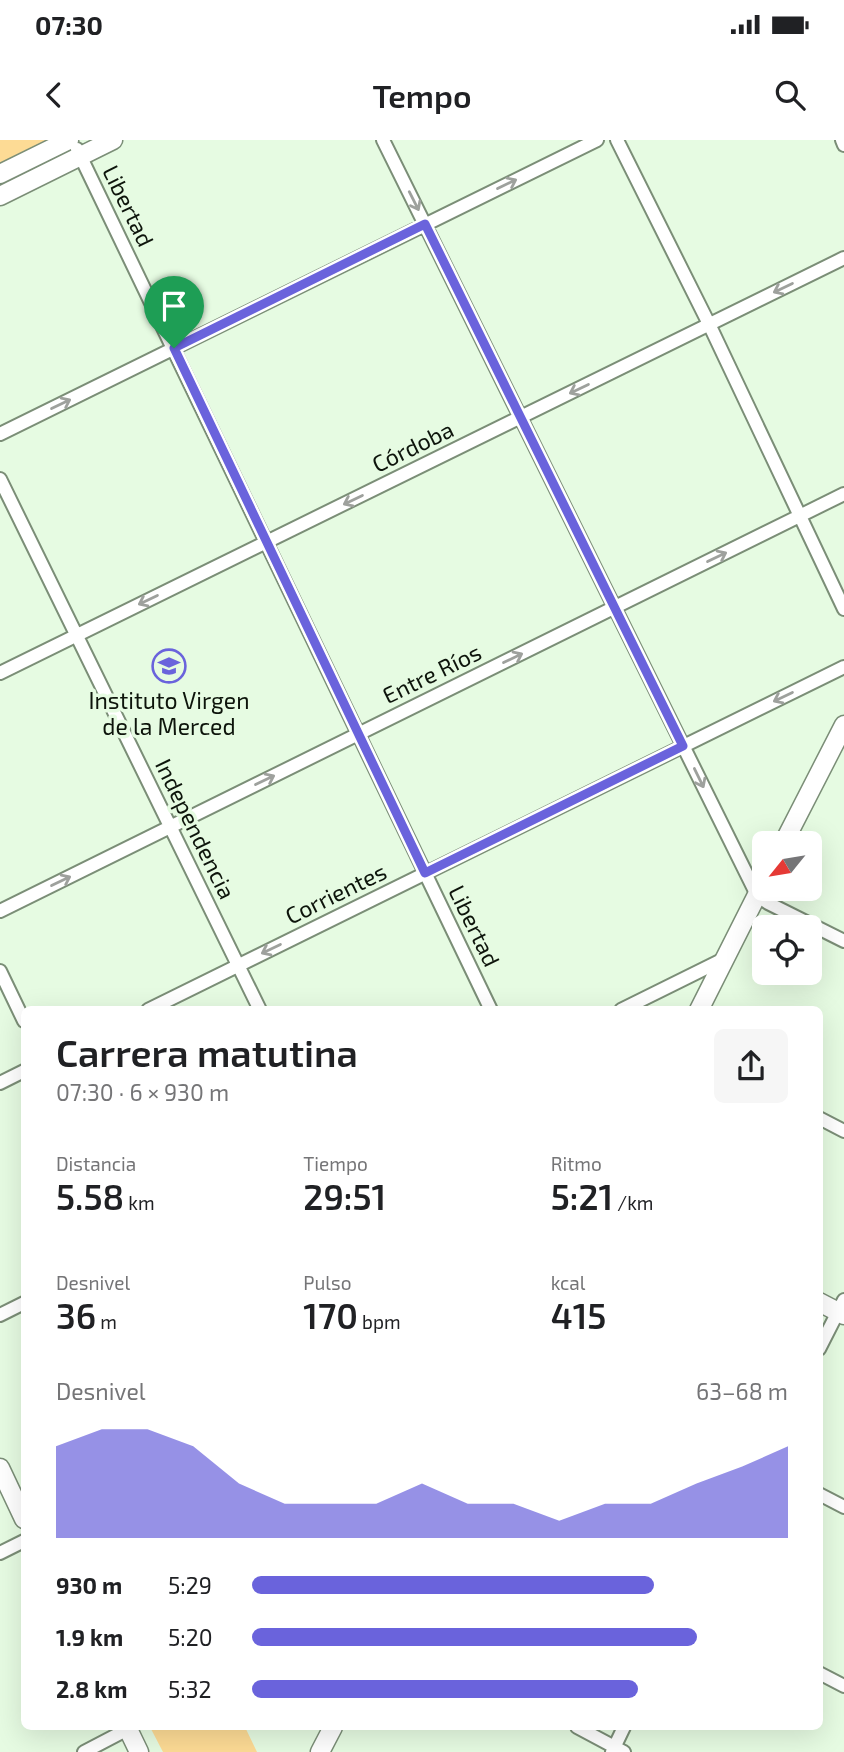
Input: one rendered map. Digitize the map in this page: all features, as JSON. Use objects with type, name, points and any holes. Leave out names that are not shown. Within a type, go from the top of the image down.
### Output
[{"type":"street","points":[[0,174],[74,145],[113,140]]},
{"type":"street","points":[[383,140],[683,746],[752,871]]},
{"type":"street","points":[[0,434],[597,140]]},
{"type":"street","points":[[617,140],[709,324],[844,609]]},
{"type":"street","points":[[842,140],[844,145]]},
{"type":"street","points":[[0,196],[74,145]]},
{"type":"street","name":"Libertad","points":[[74,145],[489,1006]]},
{"type":"street","name":"Córdoba","points":[[0,673],[844,258]]},
{"type":"street","name":"Independencia","points":[[0,479],[258,1006]]},
{"type":"street","name":"Entre Ríos","points":[[0,911],[844,494]]},
{"type":"street","name":"Corrientes","points":[[156,1006],[844,667]]},
{"type":"street","points":[[791,831],[838,752],[844,725]]},
{"type":"street","points":[[701,1006],[754,901]]},
{"type":"street","points":[[767,901],[844,941]]},
{"type":"street","points":[[629,1006],[725,959]]},
{"type":"street","points":[[0,971],[21,1015]]},
{"type":"street","points":[[0,1083],[21,1072]]},
{"type":"street","points":[[823,1120],[844,1131]]},
{"type":"street","points":[[823,1303],[842,1309],[823,1342]]},
{"type":"street","points":[[0,1315],[21,1304]]},
{"type":"street","points":[[0,1468],[21,1513]]},
{"type":"street","points":[[823,1496],[844,1507]]},
{"type":"street","points":[[0,1553],[21,1542]]},
{"type":"street","points":[[823,1675],[844,1686]]},
{"type":"street","points":[[84,1752],[123,1730]]},
{"type":"street","points":[[128,1730],[138,1752]]},
{"type":"street","points":[[320,1752],[331,1730]]},
{"type":"street","points":[[582,1730],[617,1750],[623,1730]]},
{"type":"shaded area","points":[[0,140],[52,140],[0,166]]},
{"type":"shaded area","points":[[152,1730],[246,1730],[257,1752],[163,1752]]},
{"type":"place","name":"Instituto Virgen de la Merced","points":[[169,666]]},
{"type":"route","points":[[425,224],[683,746],[425,873],[174,348],[425,224]]}]
